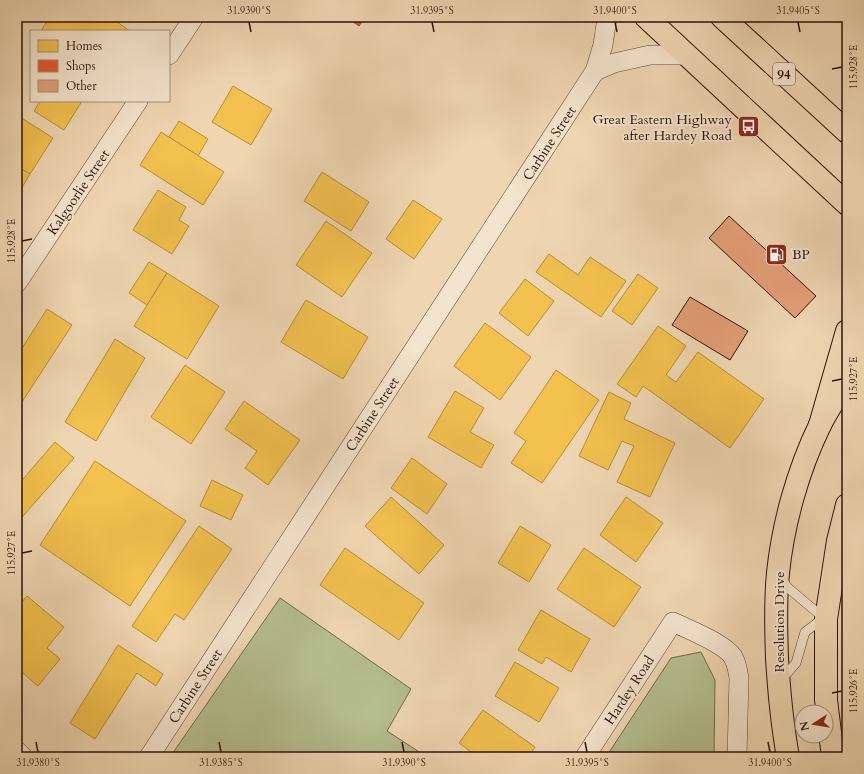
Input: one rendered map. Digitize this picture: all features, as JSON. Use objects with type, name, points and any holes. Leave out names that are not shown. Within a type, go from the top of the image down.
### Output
[{"type":"main road","points":[[646,17],[847,204]]},
{"type":"main road","name":"94","points":[[722,17],[847,132]]},
{"type":"main road","points":[[820,425],[847,331]]},
{"type":"main road","name":"Resolution Drive","points":[[788,757],[778,683],[776,599],[778,572],[785,525],[795,489],[820,425],[847,381]]},
{"type":"main road","points":[[833,757],[826,700],[826,619],[838,542],[847,505]]},
{"type":"street","points":[[170,53],[194,17]]},
{"type":"street","name":"Carbine Street","points":[[149,757],[595,71],[603,45],[607,17]]},
{"type":"street","points":[[595,71],[614,63],[650,55],[686,55]]},
{"type":"street","name":"Kalgoorlie Street","points":[[17,283],[137,102]]},
{"type":"street","name":"Hardey Road","points":[[585,757],[673,622],[723,647],[732,656],[737,665],[739,678],[737,757]]},
{"type":"street","points":[[17,751],[23,757]]},
{"type":"lane","points":[[778,572],[787,587],[826,619],[817,623],[805,632],[796,663],[778,683]]},
{"type":"green space","points":[[280,598],[411,689],[387,731],[427,757],[170,757]]},
{"type":"green space","points":[[701,652],[715,680],[714,757],[606,757],[671,658]]},
{"type":"building: Homes","points":[[50,17],[110,17],[129,30],[43,30],[42,29]]},
{"type":"building: Homes","points":[[233,86],[272,109],[251,145],[212,122]]},
{"type":"building: Homes","points":[[39,102],[81,102],[64,130],[34,111]]},
{"type":"building: Homes","points":[[17,115],[53,138],[30,174],[17,166]]},
{"type":"building: Homes","points":[[179,121],[208,139],[198,156],[169,137]]},
{"type":"building: Homes","points":[[161,132],[224,172],[203,205],[140,165]]},
{"type":"building: Homes","points":[[17,166],[30,174],[17,196]]},
{"type":"building: Homes","points":[[322,172],[369,202],[351,231],[304,201]]},
{"type":"building: Homes","points":[[158,190],[186,207],[179,220],[189,226],[172,254],[133,230]]},
{"type":"building: Homes","points":[[413,200],[442,219],[414,259],[386,239]]},
{"type":"building: Homes","points":[[326,221],[372,253],[342,297],[296,265]]},
{"type":"building: Homes","points":[[549,254],[578,275],[590,257],[626,281],[601,317],[536,272]]},
{"type":"building: Homes","points":[[149,262],[167,273],[147,305],[129,293]]},
{"type":"building: Homes","points":[[167,273],[219,306],[187,359],[134,326]]},
{"type":"building: Homes","points":[[638,274],[658,288],[632,325],[612,311]]},
{"type":"building: Homes","points":[[525,279],[554,301],[528,336],[499,313]]},
{"type":"building: Homes","points":[[306,300],[368,337],[343,379],[281,342]]},
{"type":"building: Homes","points":[[47,309],[72,325],[22,402],[17,398],[17,356]]},
{"type":"building: Homes","points":[[485,323],[531,357],[500,400],[454,366]]},
{"type":"building: Homes","points":[[658,326],[686,346],[666,375],[676,382],[698,352],[764,399],[730,448],[643,386],[636,397],[617,384]]},
{"type":"building: Homes","points":[[115,339],[145,358],[96,441],[65,422]]},
{"type":"building: Homes","points":[[185,365],[225,392],[191,444],[151,417]]},
{"type":"building: Homes","points":[[556,370],[599,400],[542,483],[511,463],[526,441],[514,433]]},
{"type":"building: Homes","points":[[455,391],[484,408],[470,432],[494,445],[481,468],[428,437]]},
{"type":"building: Homes","points":[[609,392],[631,403],[624,419],[675,443],[650,497],[617,482],[634,446],[622,441],[608,470],[579,456]]},
{"type":"building: Homes","points":[[244,401],[300,440],[268,485],[245,468],[257,451],[225,429]]},
{"type":"building: Homes","points":[[55,442],[74,458],[17,523],[17,486]]},
{"type":"building: Homes","points":[[412,458],[447,484],[427,514],[391,488]]},
{"type":"building: Homes","points":[[95,461],[186,521],[130,606],[40,545]]},
{"type":"building: Homes","points":[[212,480],[243,495],[231,520],[200,506]]},
{"type":"building: Homes","points":[[391,497],[444,545],[419,574],[365,526]]},
{"type":"building: Homes","points":[[626,497],[663,523],[636,562],[600,535]]},
{"type":"building: Homes","points":[[199,526],[232,549],[184,620],[175,614],[156,642],[132,626]]},
{"type":"building: Homes","points":[[520,526],[551,545],[529,582],[498,563]]},
{"type":"building: Homes","points":[[345,548],[424,603],[399,640],[320,585]]},
{"type":"building: Homes","points":[[584,548],[641,587],[614,627],[557,589]]},
{"type":"building: Homes","points":[[27,596],[64,627],[47,648],[60,659],[38,686],[17,668],[17,608]]},
{"type":"building: Homes","points":[[541,610],[590,639],[571,672],[546,657],[542,664],[518,650]]},
{"type":"building: Homes","points":[[118,645],[163,674],[156,686],[137,673],[95,739],[70,723]]},
{"type":"building: Homes","points":[[515,662],[559,688],[539,722],[495,696]]},
{"type":"building: Homes","points":[[483,710],[535,747],[528,757],[478,757],[459,743]]},
{"type":"building: Shops","points":[[346,17],[365,17],[359,26]]},
{"type":"building: Other","points":[[729,216],[816,296],[795,318],[709,238]]},
{"type":"building: Other","points":[[690,297],[748,331],[730,360],[672,325]]},
{"type":"place","name":"Great Eastern Highway after Hardey Road","points":[[748,127]]},
{"type":"place","name":"BP","points":[[776,254]]}]
